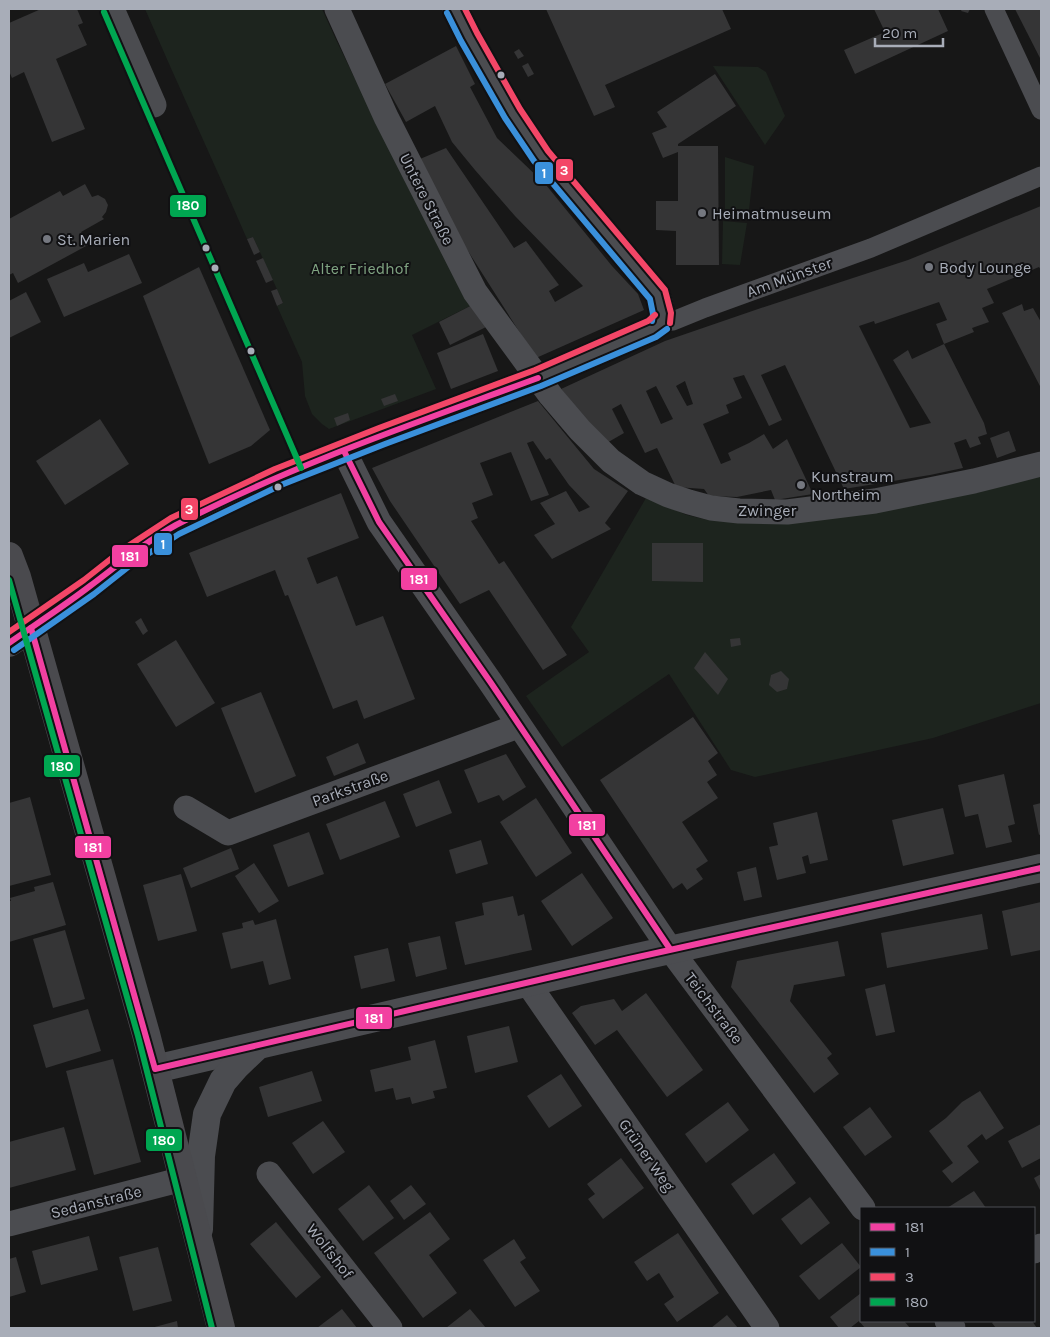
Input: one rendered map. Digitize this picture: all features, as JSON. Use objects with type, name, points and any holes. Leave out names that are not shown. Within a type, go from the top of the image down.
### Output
[{"type":"main road","points":[[9,556],[17,577],[155,1069],[221,1328]]},
{"type":"main road","points":[[9,643],[31,628]]},
{"type":"street","points":[[112,9],[154,105]]},
{"type":"street","name":"Untere Straße","points":[[337,9],[386,117],[475,292],[538,378]]},
{"type":"street","points":[[455,9],[508,106],[541,156],[658,295],[662,314],[661,322]]},
{"type":"street","points":[[996,13],[1041,110]]},
{"type":"street","name":"Am Münster","points":[[175,526],[278,477],[538,378],[653,330],[661,322],[673,321],[871,248],[1041,176]]},
{"type":"street","name":"Zwinger","points":[[538,378],[580,430],[612,461],[642,482],[659,491],[711,508],[739,511],[787,512],[867,502],[974,481],[1041,464]]},
{"type":"street","name":"Teichstraße","points":[[344,451],[379,522],[491,683],[518,726],[670,949],[862,1207]]},
{"type":"street","name":"Parkstraße","points":[[186,808],[228,834],[518,726]]},
{"type":"street","points":[[155,1069],[670,949],[1041,868]]},
{"type":"street","name":"Grüner Weg","points":[[528,982],[767,1328]]},
{"type":"street","points":[[199,1241],[201,1156],[207,1114],[223,1081],[257,1046]]},
{"type":"street","name":"Wolfshof","points":[[269,1174],[390,1328]]},
{"type":"street","name":"Sedanstraße","points":[[9,1224],[183,1179]]},
{"type":"green space","name":"Alter Friedhof","points":[[145,9],[322,9],[377,121],[416,194],[478,302],[412,335],[436,389],[329,429],[312,414],[305,396],[302,362],[277,306],[283,303],[281,298],[253,237],[247,239]]},
{"type":"green space","points":[[713,66],[758,67],[766,72],[785,116],[765,145]]},
{"type":"green space","points":[[725,157],[754,166],[749,210],[725,209]]},
{"type":"green space","points":[[723,221],[747,223],[740,265],[722,264]]},
{"type":"green space","points":[[1041,474],[1041,703],[933,738],[755,777],[731,770],[669,674],[562,747],[526,696],[589,652],[571,627],[646,498],[687,515],[708,520],[732,522]]},
{"type":"building","points":[[41,9],[77,9],[83,23],[78,25],[87,45],[56,59],[85,129],[52,142],[24,72],[12,78],[9,71],[9,23]]},
{"type":"building","points":[[546,9],[722,9],[731,29],[605,85],[615,107],[594,116]]},
{"type":"building","points":[[874,9],[938,9],[948,31],[855,74],[844,50],[885,32]]},
{"type":"building","points":[[962,9],[970,9],[968,13],[961,11]]},
{"type":"building","points":[[1015,9],[1041,9],[1041,60]]},
{"type":"building","points":[[456,46],[475,84],[470,87],[497,138],[546,185],[612,266],[638,294],[644,310],[536,358],[454,229],[420,159],[446,148],[514,248],[526,241],[559,285],[549,291],[555,302],[583,286],[515,216],[475,170],[452,142],[435,106],[406,122],[385,84]]},
{"type":"building","points":[[519,49],[524,56],[518,59],[514,52]]},
{"type":"building","points":[[528,63],[534,74],[528,77],[522,66]]},
{"type":"building","points":[[715,74],[736,106],[678,144],[678,146],[718,146],[719,265],[676,265],[676,231],[656,230],[656,201],[678,201],[678,152],[663,158],[652,133],[667,127],[657,112]]},
{"type":"building","name":"St. Marien","points":[[85,184],[92,197],[98,195],[105,199],[108,205],[102,217],[104,219],[81,232],[88,245],[18,283],[13,273],[9,275],[9,219],[60,191],[63,196]]},
{"type":"building","points":[[1041,206],[1041,270],[1039,267],[987,289],[994,303],[982,308],[989,322],[972,328],[974,332],[944,344],[984,423],[987,434],[978,437],[981,444],[970,448],[966,439],[954,443],[963,468],[930,475],[844,489],[785,365],[761,375],[782,420],[769,426],[744,375],[733,378],[742,398],[726,405],[729,413],[703,424],[721,464],[731,460],[728,453],[764,434],[773,449],[787,439],[813,494],[775,500],[771,490],[737,497],[709,496],[704,489],[676,487],[657,448],[645,453],[621,404],[612,409],[624,433],[605,444],[561,389],[665,341],[908,260]],"holes":[[[939,302],[947,320],[936,324],[944,344],[912,359],[908,350],[893,360],[931,423],[910,428],[859,326],[874,321],[875,324]],[[685,381],[693,404],[687,406],[676,386]],[[656,386],[673,419],[661,424],[646,391]]]},
{"type":"building","points":[[253,237],[260,252],[254,255],[247,239]]},
{"type":"building","points":[[129,254],[142,283],[64,317],[47,279],[84,263],[88,272]]},
{"type":"building","points":[[263,258],[273,280],[266,283],[256,261]]},
{"type":"building","points":[[199,267],[270,430],[251,446],[209,464],[143,296]]},
{"type":"building","points":[[277,289],[283,303],[277,306],[271,291]]},
{"type":"building","points":[[26,292],[41,322],[9,338],[9,301]]},
{"type":"building","points":[[478,302],[490,325],[450,345],[439,322]]},
{"type":"building","points":[[1022,304],[1024,311],[1033,308],[1041,322],[1041,388],[1002,313]]},
{"type":"building","points":[[483,334],[498,371],[451,389],[437,353]]},
{"type":"building","points":[[395,394],[398,401],[384,406],[381,399]]},
{"type":"building","points":[[538,401],[594,469],[628,491],[605,523],[611,529],[552,559],[534,535],[555,524],[540,503],[566,491],[579,512],[590,507],[569,485],[550,458],[546,460],[533,441],[527,443],[549,495],[531,501],[511,452],[480,463],[493,495],[472,503],[478,518],[471,521],[499,564],[504,561],[567,655],[543,670],[489,590],[460,604],[390,501],[372,468]]},
{"type":"building","points":[[348,413],[350,420],[337,426],[334,418]]},
{"type":"building","points":[[100,419],[129,464],[65,505],[36,461]]},
{"type":"building","points":[[1009,431],[1016,451],[997,458],[990,438]]},
{"type":"building","points":[[341,493],[359,538],[307,558],[317,584],[337,576],[356,626],[383,616],[415,699],[364,719],[357,700],[333,709],[288,595],[285,596],[275,570],[207,597],[189,553]]},
{"type":"building","points":[[652,543],[703,543],[703,582],[652,581]]},
{"type":"building","points":[[141,618],[148,631],[143,635],[135,622]]},
{"type":"building","points":[[740,638],[741,645],[731,647],[730,639]]},
{"type":"building","points":[[176,640],[215,703],[176,727],[137,664]]},
{"type":"building","points":[[705,652],[728,679],[718,695],[694,668]]},
{"type":"building","points":[[781,671],[789,679],[787,689],[777,692],[769,685],[771,675]]},
{"type":"building","points":[[261,692],[296,776],[255,793],[221,708]]},
{"type":"building","points":[[693,717],[718,753],[708,761],[717,775],[707,782],[718,798],[682,822],[708,861],[696,869],[703,879],[687,890],[682,883],[673,889],[600,780]]},
{"type":"building","points":[[358,743],[366,763],[334,776],[326,757]]},
{"type":"building","points":[[506,754],[526,787],[503,801],[499,795],[478,803],[464,770]]},
{"type":"building","points":[[1004,774],[1015,824],[1008,826],[1012,842],[986,848],[978,814],[965,817],[958,785]]},
{"type":"building","points":[[439,780],[452,813],[416,827],[403,794]]},
{"type":"building","points":[[30,797],[51,875],[9,886],[9,803]]},
{"type":"building","points":[[536,798],[572,853],[536,877],[500,822]]},
{"type":"building","points":[[385,801],[400,837],[340,860],[326,824]]},
{"type":"building","points":[[1041,803],[1041,834],[1039,835],[1033,805]]},
{"type":"building","points":[[943,808],[954,854],[903,866],[892,820]]},
{"type":"building","points":[[817,812],[828,860],[810,864],[808,855],[802,857],[806,873],[777,880],[769,847],[778,845],[773,823]]},
{"type":"building","points":[[309,832],[324,874],[288,887],[273,845]]},
{"type":"building","points":[[481,840],[488,864],[456,874],[449,850]]},
{"type":"building","points":[[231,848],[239,869],[191,888],[183,868]]},
{"type":"building","points":[[254,863],[279,901],[259,913],[235,876]]},
{"type":"building","points":[[756,867],[762,897],[744,901],[737,872]]},
{"type":"building","points":[[582,873],[613,918],[572,946],[541,901]]},
{"type":"building","points":[[181,874],[197,931],[158,941],[143,885]]},
{"type":"building","points":[[53,882],[66,925],[9,942],[10,898],[35,891],[34,887]]},
{"type":"building","points":[[513,896],[518,916],[524,914],[532,950],[465,965],[455,922],[484,915],[482,903]]},
{"type":"building","points":[[1041,902],[1041,950],[1011,956],[1002,911]]},
{"type":"building","points":[[982,914],[988,949],[887,968],[881,933]]},
{"type":"building","points":[[276,919],[291,979],[269,985],[263,961],[231,969],[222,933],[243,928],[242,923],[253,920],[255,925]]},
{"type":"building","points":[[65,930],[85,999],[53,1008],[33,939]]},
{"type":"building","points":[[440,936],[447,969],[416,977],[408,943]]},
{"type":"building","points":[[838,941],[845,976],[794,985],[790,1001],[832,1054],[827,1058],[839,1074],[814,1093],[731,987],[737,961]]},
{"type":"building","points":[[388,948],[395,981],[361,989],[354,956]]},
{"type":"building","points":[[885,984],[895,1032],[876,1036],[865,989]]},
{"type":"building","points":[[646,993],[703,1070],[667,1097],[617,1030],[595,1045],[572,1013],[581,1006],[614,999],[622,1011]]},
{"type":"building","points":[[88,1009],[101,1051],[46,1068],[33,1025]]},
{"type":"building","points":[[509,1026],[518,1062],[475,1073],[467,1036]]},
{"type":"building","points":[[435,1040],[447,1088],[433,1091],[435,1098],[412,1104],[410,1097],[396,1100],[393,1088],[375,1092],[370,1070],[411,1060],[408,1047]]},
{"type":"building","points":[[113,1059],[141,1162],[94,1175],[66,1071]]},
{"type":"building","points":[[312,1071],[322,1101],[268,1117],[259,1087]]},
{"type":"building","points":[[561,1074],[582,1106],[549,1128],[527,1096]]},
{"type":"building","points":[[980,1091],[1004,1128],[986,1140],[982,1134],[967,1146],[979,1162],[952,1183],[942,1171],[953,1163],[929,1131],[962,1102]]},
{"type":"building","points":[[728,1102],[749,1130],[706,1163],[685,1134]]},
{"type":"building","points":[[870,1107],[892,1137],[865,1156],[843,1127]]},
{"type":"building","points":[[323,1121],[345,1152],[313,1174],[292,1143]]},
{"type":"building","points":[[1041,1124],[1041,1158],[1022,1168],[1008,1141]]},
{"type":"building","points":[[64,1127],[76,1170],[9,1188],[9,1142]]},
{"type":"building","points":[[774,1153],[796,1183],[753,1215],[731,1184]]},
{"type":"building","points":[[621,1158],[644,1188],[603,1219],[588,1199],[595,1194],[587,1184]]},
{"type":"building","points":[[1041,1174],[1041,1192],[1034,1178]]},
{"type":"building","points":[[369,1185],[394,1218],[363,1241],[338,1209]]},
{"type":"building","points":[[411,1185],[426,1204],[404,1220],[390,1201]]},
{"type":"building","points":[[974,1191],[985,1207],[949,1207]]},
{"type":"building","points":[[810,1197],[830,1223],[801,1245],[781,1219]]},
{"type":"building","points":[[430,1212],[450,1239],[429,1255],[457,1293],[423,1318],[374,1253]]},
{"type":"building","points":[[276,1222],[321,1277],[296,1298],[250,1244]]},
{"type":"building","points":[[678,1233],[719,1293],[677,1322],[664,1304],[674,1297],[659,1273],[647,1281],[634,1262]]},
{"type":"building","points":[[89,1236],[98,1270],[41,1285],[32,1251]]},
{"type":"building","points":[[514,1239],[526,1258],[520,1262],[540,1291],[515,1307],[483,1260]]},
{"type":"building","points":[[842,1243],[860,1266],[860,1268],[819,1300],[799,1276]]},
{"type":"building","points":[[158,1247],[172,1301],[133,1311],[119,1257]]},
{"type":"building","points":[[16,1257],[26,1292],[9,1297],[9,1259]]},
{"type":"building","points":[[860,1294],[860,1322],[905,1322],[910,1328],[865,1328],[859,1321],[850,1328],[839,1328],[830,1317]]},
{"type":"building","points":[[342,1309],[357,1328],[317,1328]]},
{"type":"building","points":[[470,1309],[486,1328],[446,1328]]},
{"type":"building","points":[[727,1315],[738,1328],[711,1328]]},
{"type":"building","points":[[177,1321],[178,1328],[151,1328]]},
{"type":"building","points":[[1033,1322],[1037,1328],[996,1328],[992,1323]]},
{"type":"transit line","name":"3","points":[[465,9],[520,109],[548,151],[665,290],[671,313],[670,323]]},
{"type":"transit line","name":"180","points":[[104,12],[301,468]]},
{"type":"transit line","name":"1","points":[[447,13],[505,118],[534,161],[650,299],[653,314],[652,321]]},
{"type":"transit line","name":"3","points":[[9,632],[84,580],[122,550],[171,518],[275,469],[535,370],[648,321],[655,315]]},
{"type":"transit line","name":"1","points":[[14,650],[94,594],[132,564],[179,534],[281,485],[541,386],[656,337],[667,329]]},
{"type":"transit line","name":"181","points":[[9,643],[70,601],[143,546],[176,525],[220,503],[309,464],[400,428],[538,378]]},
{"type":"transit line","name":"181","points":[[344,451],[379,522],[491,683],[670,949]]},
{"type":"transit line","name":"180","points":[[9,580],[138,1036],[212,1328]]},
{"type":"transit line","name":"181","points":[[31,628],[155,1069],[629,959],[1041,868]]},
{"type":"place","name":"Heimatmuseum","points":[[702,213]]},
{"type":"place","name":"St. Marien","points":[[47,239]]},
{"type":"place","name":"Body Lounge","points":[[929,267]]},
{"type":"place","name":"Kunstraum Northeim","points":[[801,485]]}]
